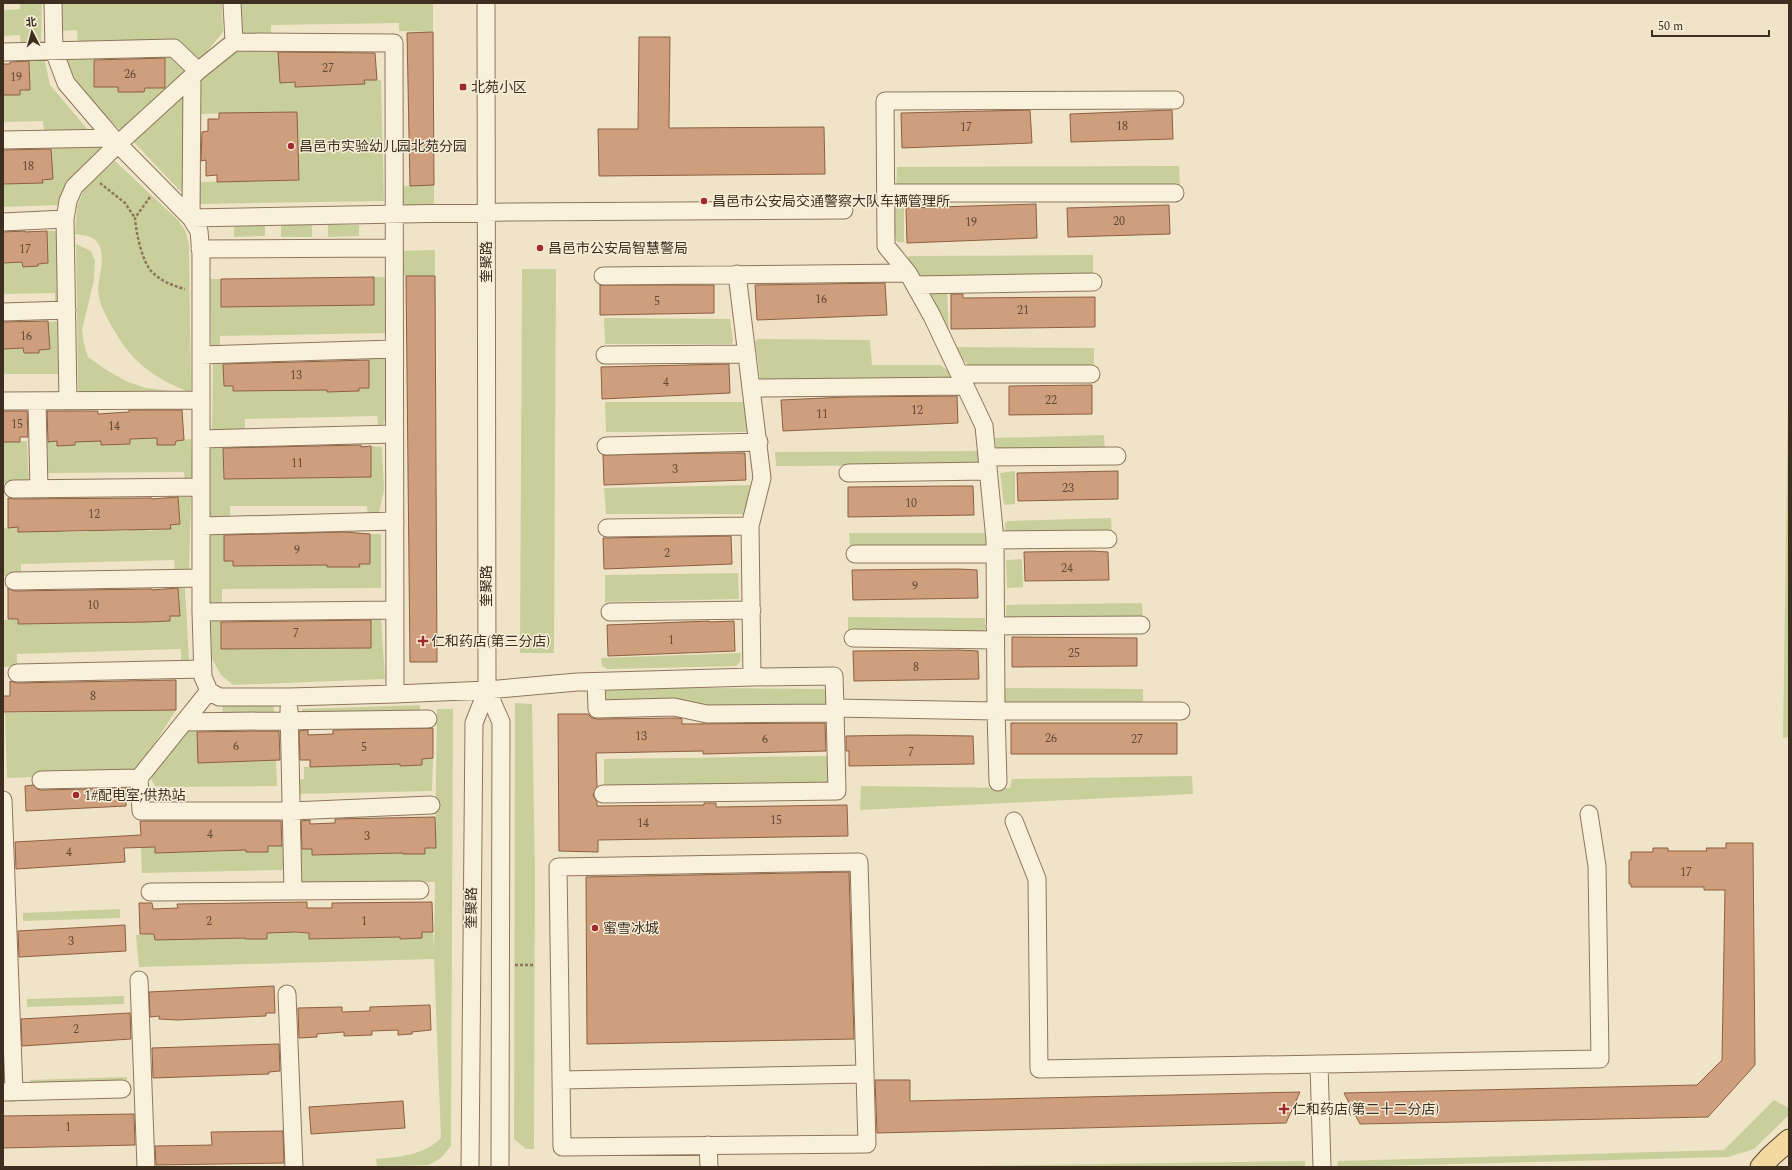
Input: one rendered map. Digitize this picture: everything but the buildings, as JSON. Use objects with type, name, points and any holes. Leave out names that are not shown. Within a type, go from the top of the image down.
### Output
[{"type":"main road","points":[[1761,1167],[1770,1156],[1789,1140]]},
{"type":"street","points":[[53,3],[54,51],[66,83],[115,141],[191,218],[199,230],[201,290],[201,612],[203,677],[209,691],[219,697],[289,697],[487,690],[596,682],[834,676],[837,791],[603,794]]},
{"type":"street","points":[[232,3],[234,42]]},
{"type":"street","name":"奎聚路","points":[[470,1167],[474,723],[487,690],[486,3]]},
{"type":"street","points":[[68,401],[65,219],[68,201],[74,187],[115,141],[234,42],[394,43],[393,215],[395,694]]},
{"type":"street","points":[[3,52],[174,48],[195,74],[191,218]]},
{"type":"street","points":[[998,782],[995,547],[984,426],[932,316],[911,279],[886,246],[885,101],[1175,100]]},
{"type":"street","points":[[3,140],[115,141]]},
{"type":"street","points":[[886,193],[1175,193]]},
{"type":"street","points":[[191,218],[486,213],[844,210]]},
{"type":"street","points":[[3,222],[65,219]]},
{"type":"street","points":[[200,249],[394,248]]},
{"type":"street","points":[[737,274],[762,478],[750,526],[752,677]]},
{"type":"street","points":[[603,276],[737,274],[1093,282]]},
{"type":"street","points":[[3,312],[67,310]]},
{"type":"street","points":[[201,356],[394,349]]},
{"type":"street","points":[[605,355],[747,354]]},
{"type":"street","points":[[751,388],[1091,374]]},
{"type":"street","points":[[3,401],[201,400]]},
{"type":"street","points":[[37,401],[39,489]]},
{"type":"street","points":[[201,439],[394,434]]},
{"type":"street","points":[[606,446],[758,442]]},
{"type":"street","points":[[848,473],[1117,456]]},
{"type":"street","points":[[13,489],[201,487]]},
{"type":"street","points":[[201,526],[395,521]]},
{"type":"street","points":[[607,528],[750,526]]},
{"type":"street","points":[[855,554],[995,547],[1108,539]]},
{"type":"street","points":[[14,581],[201,578]]},
{"type":"street","points":[[201,612],[395,610]]},
{"type":"street","points":[[610,612],[752,610]]},
{"type":"street","points":[[853,638],[995,633],[1140,625]]},
{"type":"street","points":[[17,673],[203,669]]},
{"type":"street","points":[[596,682],[597,709],[674,707],[707,714],[835,711],[1181,711]]},
{"type":"street","points":[[487,690],[501,722],[500,1167]]},
{"type":"street","points":[[209,691],[139,778],[141,811],[291,810],[431,805]]},
{"type":"street","points":[[289,697],[293,891]]},
{"type":"street","points":[[184,722],[428,719]]},
{"type":"street","points":[[41,780],[139,778]]},
{"type":"street","points":[[3,800],[8,1092],[122,1089]]},
{"type":"street","points":[[1014,820],[1037,879],[1039,1069],[1600,1059],[1597,866],[1589,814]]},
{"type":"street","points":[[859,862],[867,1144],[562,1147],[561,1080],[558,867],[859,862]]},
{"type":"street","points":[[150,892],[420,890]]},
{"type":"street","points":[[139,980],[146,1167]]},
{"type":"street","points":[[287,994],[294,1167]]},
{"type":"street","points":[[1319,1064],[1322,1167]]},
{"type":"street","points":[[561,1080],[865,1074]]},
{"type":"street","points":[[708,1145],[709,1167]]},
{"type":"path","points":[[85,176],[101,183],[125,203],[135,218],[140,249],[151,271],[170,285],[185,289],[201,290]]},
{"type":"path","points":[[135,218],[159,186]]},
{"type":"green space","points":[[42,3],[41,45],[21,46],[20,35],[3,36],[3,10],[20,9],[20,4]]},
{"type":"green space","points":[[62,3],[222,3],[223,32],[200,60],[180,44],[78,46],[77,30],[62,31]]},
{"type":"green space","points":[[240,3],[433,3],[433,32],[399,31],[399,23],[271,25],[271,33],[241,33]]},
{"type":"green space","points":[[278,51],[280,82],[295,82],[295,87],[365,84],[364,80],[381,80],[384,201],[199,204],[199,182],[299,180],[297,112],[198,114],[197,82],[232,52]]},
{"type":"green space","points":[[165,53],[192,69],[123,133],[81,87],[68,67],[63,55],[93,54],[94,87],[118,87],[118,92],[144,92],[145,88],[166,88]]},
{"type":"green space","points":[[29,57],[44,57],[50,85],[88,130],[44,132],[43,121],[3,122],[3,95],[20,95],[20,90],[30,90]]},
{"type":"green space","points":[[183,92],[184,191],[181,192],[131,139]]},
{"type":"green space","points":[[99,146],[103,152],[75,173],[58,205],[3,207],[3,184],[42,183],[42,180],[53,179],[51,148]]},
{"type":"green space","points":[[115,161],[178,220],[186,232],[189,245],[191,393],[165,381],[154,374],[135,359],[127,349],[111,325],[100,300],[98,285],[102,256],[99,245],[92,238],[75,234],[77,207],[84,189]]},
{"type":"green space","points":[[1179,166],[1180,188],[896,189],[897,167]]},
{"type":"green space","points":[[434,185],[434,206],[400,206],[399,186]]},
{"type":"green space","points":[[896,203],[904,204],[904,242],[897,242],[894,234],[893,206]]},
{"type":"green space","points":[[234,225],[265,225],[265,236],[234,237]]},
{"type":"green space","points":[[281,225],[312,225],[312,237],[281,237]]},
{"type":"green space","points":[[328,225],[359,225],[359,236],[328,237]]},
{"type":"green space","points":[[47,231],[57,231],[61,303],[55,304],[55,293],[3,294],[3,263],[22,262],[23,267],[38,266],[38,264],[48,263]]},
{"type":"green space","points":[[76,244],[91,251],[95,261],[94,280],[82,330],[88,357],[108,371],[128,382],[146,388],[185,393],[84,393],[78,390]]},
{"type":"green space","points":[[435,250],[435,276],[398,276],[397,251]]},
{"type":"green space","points":[[1093,255],[1093,277],[917,279],[906,261],[909,256]]},
{"type":"green space","points":[[522,269],[556,269],[554,653],[520,653]]},
{"type":"green space","points":[[374,277],[385,277],[386,333],[220,336],[220,348],[211,348],[210,279],[221,279],[221,307],[374,305]]},
{"type":"green space","points":[[922,290],[947,290],[949,331],[943,331]]},
{"type":"green space","points":[[604,318],[730,319],[733,341],[732,344],[605,344]]},
{"type":"green space","points":[[58,321],[58,374],[3,374],[3,349],[23,348],[24,353],[39,353],[39,350],[49,349],[48,322]]},
{"type":"green space","points":[[1789,335],[1789,737],[1783,738]]},
{"type":"green space","points":[[759,339],[870,340],[872,365],[940,365],[954,374],[956,382],[761,384],[755,341]]},
{"type":"green space","points":[[952,347],[1094,348],[1094,366],[970,367]]},
{"type":"green space","points":[[369,357],[387,358],[390,411],[382,426],[378,426],[377,416],[245,419],[245,429],[212,430],[213,359],[223,359],[224,386],[233,386],[233,391],[307,390],[327,385],[327,392],[359,391],[359,388],[369,387]]},
{"type":"green space","points":[[605,402],[745,402],[748,427],[746,432],[606,432]]},
{"type":"green space","points":[[1104,435],[1105,451],[997,453],[995,438]]},
{"type":"green space","points":[[157,438],[158,445],[174,445],[176,441],[191,439],[193,478],[185,482],[184,472],[48,473],[47,442],[57,441],[57,446],[75,445],[75,442],[101,441],[101,445],[130,444],[130,439]]},
{"type":"green space","points":[[27,441],[29,482],[3,483],[3,442]]},
{"type":"green space","points":[[371,446],[382,447],[384,490],[379,513],[368,518],[367,506],[230,506],[230,519],[210,519],[210,448],[223,447],[224,479],[371,477]]},
{"type":"green space","points":[[978,451],[981,456],[979,465],[776,466],[775,452]]},
{"type":"green space","points":[[1015,471],[1015,504],[1004,505],[1000,473]]},
{"type":"green space","points":[[751,485],[750,504],[747,514],[606,514],[604,488]]},
{"type":"green space","points":[[178,497],[191,497],[189,573],[175,573],[174,560],[21,564],[21,577],[3,576],[3,528],[18,527],[18,532],[46,532],[47,529],[61,529],[61,532],[88,532],[88,528],[106,528],[105,531],[128,531],[128,527],[146,527],[148,531],[170,529],[170,525],[180,524]]},
{"type":"green space","points":[[1111,518],[1112,535],[1006,536],[1005,524],[1007,521]]},
{"type":"green space","points":[[849,533],[987,533],[987,550],[850,550]]},
{"type":"green space","points":[[209,534],[224,534],[224,561],[281,565],[307,565],[326,560],[327,567],[359,567],[359,564],[370,564],[370,534],[381,534],[381,588],[222,589],[222,603],[209,603]]},
{"type":"green space","points":[[1022,559],[1023,587],[1007,588],[1006,560]]},
{"type":"green space","points":[[738,573],[739,599],[605,602],[605,575]]},
{"type":"green space","points":[[178,588],[185,588],[189,660],[181,661],[181,649],[17,654],[17,666],[4,667],[3,620],[17,619],[18,624],[46,624],[61,621],[61,624],[88,623],[88,620],[110,622],[146,619],[148,622],[170,621],[170,616],[180,615]]},
{"type":"green space","points":[[1142,603],[1143,619],[1006,620],[1006,605]]},
{"type":"green space","points":[[371,616],[381,617],[385,679],[233,685],[221,675],[208,652],[209,617],[221,617],[222,649],[371,648]]},
{"type":"green space","points":[[848,617],[985,618],[986,634],[848,634]]},
{"type":"green space","points":[[741,653],[740,662],[736,666],[607,669],[602,666],[601,658]]},
{"type":"green space","points":[[604,687],[824,689],[827,695],[827,707],[708,708],[606,701]]},
{"type":"green space","points":[[1002,688],[1143,689],[1143,705],[1002,703]]},
{"type":"green space","points":[[515,703],[532,704],[535,869],[534,1149],[526,1149],[514,1139]]},
{"type":"green space","points":[[223,705],[273,705],[275,713],[222,715]]},
{"type":"green space","points":[[420,705],[420,713],[302,716],[302,709]]},
{"type":"green space","points":[[437,709],[453,709],[451,1146],[441,1158],[429,1165],[377,1167],[376,1159],[403,1156],[419,1152],[434,1144],[441,1138],[434,959],[139,967],[136,935],[155,934],[155,940],[245,934],[246,939],[267,939],[267,933],[278,933],[277,903],[294,902],[295,933],[309,933],[309,939],[382,938],[400,933],[400,939],[422,938],[422,932],[433,932],[434,950],[435,882],[299,882],[298,849],[403,849],[403,854],[425,854],[425,848],[435,848]]},
{"type":"green space","points":[[176,710],[136,773],[7,778],[5,713]]},
{"type":"green space","points":[[197,729],[198,763],[276,760],[277,786],[155,786],[151,779],[154,769],[184,731]]},
{"type":"green space","points":[[827,756],[828,785],[604,787],[604,759]]},
{"type":"green space","points":[[433,758],[432,791],[294,794],[292,780],[304,779],[304,767],[400,760],[401,766],[422,765],[422,759]]},
{"type":"green space","points":[[1192,776],[1193,794],[860,810],[861,786],[1010,788],[1012,779]]},
{"type":"green space","points":[[283,845],[283,870],[142,873],[141,847],[201,852],[228,851],[229,848],[246,847],[246,852],[268,852],[268,846]]},
{"type":"green space","points":[[120,909],[120,918],[23,921],[23,913]]},
{"type":"green space","points":[[124,996],[124,1004],[27,1007],[27,999]]},
{"type":"green space","points":[[127,1077],[127,1085],[30,1088],[30,1080]]},
{"type":"green space","points":[[1774,1100],[1789,1108],[1789,1115],[1754,1149],[1728,1157],[1337,1167],[1338,1161],[1724,1150]]},
{"type":"green space","points":[[1305,1161],[1305,1167],[908,1167]]},
{"type":"place","name":"北苑小区","points":[[463,87]]},
{"type":"place","name":"昌邑市实验幼儿园北苑分园","points":[[291,146]]},
{"type":"place","name":"昌邑市公安局交通警察大队车辆管理所","points":[[704,201]]},
{"type":"place","name":"昌邑市公安局智慧警局","points":[[540,248]]},
{"type":"place","name":"仁和药店(第三分店)","points":[[423,641]]},
{"type":"place","name":"1#配电室;供热站","points":[[76,795]]},
{"type":"place","name":"蜜雪冰城","points":[[595,928]]},
{"type":"place","name":"仁和药店(第二十二分店)","points":[[1284,1109]]}]
